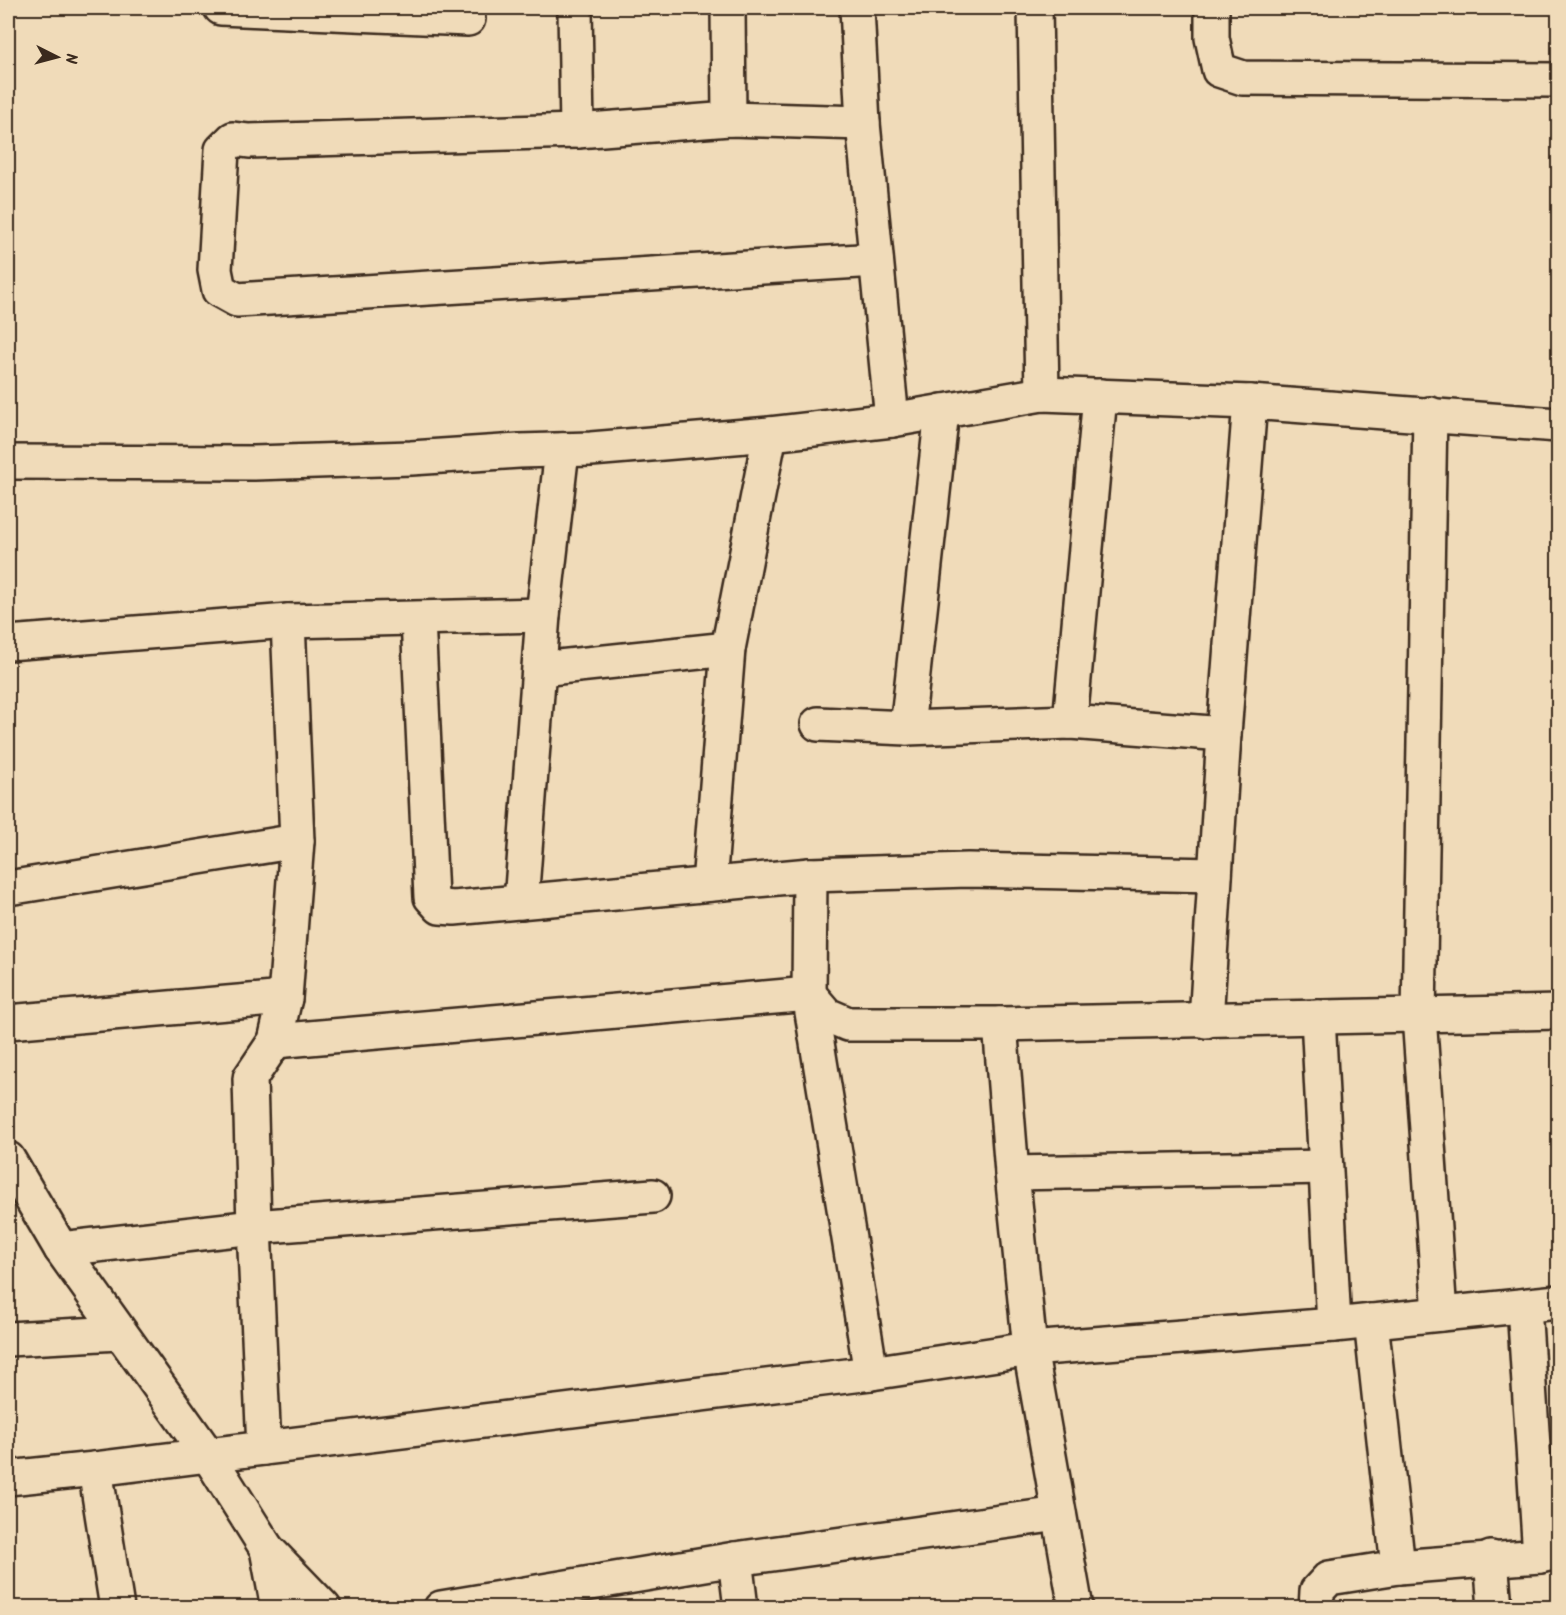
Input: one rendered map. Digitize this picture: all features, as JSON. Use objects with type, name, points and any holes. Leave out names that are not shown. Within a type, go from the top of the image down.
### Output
[{"type":"street","points":[[220,8],[468,19]]},
{"type":"street","points":[[575,8],[577,131]]},
{"type":"street","points":[[728,8],[729,119]]},
{"type":"street","points":[[857,8],[863,123],[892,420]]},
{"type":"street","points":[[1035,8],[1042,394]]},
{"type":"street","points":[[1212,8],[1212,38],[1219,70],[1243,78],[1558,80]]},
{"type":"street","points":[[863,123],[729,119],[577,131],[249,141],[233,138],[222,150],[214,270],[219,290],[237,300],[876,260]]},
{"type":"street","points":[[8,462],[254,463],[562,450],[770,434],[892,420],[1042,394],[1250,402],[1558,425]]},
{"type":"street","points":[[1070,722],[1100,396]]},
{"type":"street","points":[[1206,1021],[1224,734],[1250,402]]},
{"type":"street","points":[[907,728],[942,411]]},
{"type":"street","points":[[1430,414],[1419,1016],[1440,1314]]},
{"type":"street","points":[[709,884],[728,649],[770,434]]},
{"type":"street","points":[[521,902],[543,615],[562,450]]},
{"type":"street","points":[[8,643],[288,621],[543,615]]},
{"type":"street","points":[[417,619],[431,897],[440,907],[454,908],[810,875],[968,870],[1215,875]]},
{"type":"street","points":[[264,1448],[250,1078],[275,1041],[285,998],[297,841],[288,621]]},
{"type":"street","points":[[540,669],[728,649]]},
{"type":"street","points":[[818,724],[907,728],[1070,722],[1224,734]]},
{"type":"street","points":[[8,888],[297,841]]},
{"type":"street","points":[[810,875],[809,994],[871,1373]]},
{"type":"street","points":[[809,994],[826,1015],[848,1024],[1206,1021],[1558,1012]]},
{"type":"street","points":[[275,1041],[809,994]]},
{"type":"street","points":[[8,1022],[285,998]]},
{"type":"street","points":[[1318,1017],[1334,1325]]},
{"type":"street","points":[[1000,1024],[1011,1173],[1030,1349],[1077,1608]]},
{"type":"street","points":[[8,1159],[61,1249],[208,1455],[267,1549],[324,1608]]},
{"type":"street","points":[[1011,1173],[1325,1167]]},
{"type":"street","points":[[61,1249],[254,1227],[653,1196]]},
{"type":"street","points":[[8,1478],[871,1373],[1030,1349],[1334,1325],[1558,1302]]},
{"type":"street","points":[[1316,1608],[1317,1591],[1329,1578],[1398,1567],[1549,1554],[1524,1306]]},
{"type":"street","points":[[1371,1321],[1398,1567]]},
{"type":"street","points":[[8,1339],[119,1333]]},
{"type":"street","points":[[95,1469],[117,1608]]},
{"type":"street","points":[[441,1608],[735,1558],[1059,1514]]},
{"type":"street","points":[[267,1549],[278,1608]]},
{"type":"street","points":[[735,1558],[741,1608]]},
{"type":"street","points":[[1491,1558],[1495,1608]]}]
